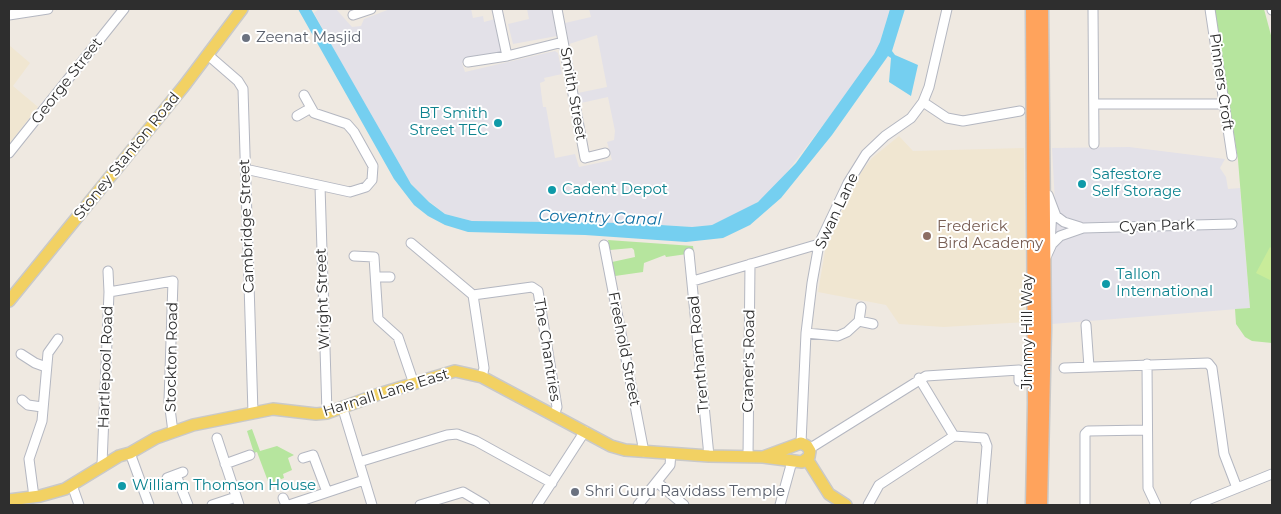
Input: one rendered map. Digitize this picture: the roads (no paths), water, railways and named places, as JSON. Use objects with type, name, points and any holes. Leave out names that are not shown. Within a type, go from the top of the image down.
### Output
[{"type":"highway","name":"Jimmy Hill Way","points":[[1032,9],[1034,402],[1032,505]]},
{"type":"highway","name":"Jimmy Hill Way","points":[[1042,9],[1043,172],[1047,254],[1042,505]]},
{"type":"main road","name":"Stoney Stanton Road","points":[[11,294],[208,55],[242,9]]},
{"type":"main road","name":"Harnall Lane East","points":[[9,500],[34,497],[72,486],[102,464],[130,453],[156,438],[193,425],[273,409],[316,414],[327,412],[455,371],[482,377],[611,446],[644,452],[709,456],[763,457],[800,453]]},
{"type":"main road","points":[[800,453],[829,494],[846,505]]},
{"type":"street","points":[[9,15],[48,9]]},
{"type":"street","name":"George Street","points":[[9,153],[124,9]]},
{"type":"street","points":[[353,15],[371,9]]},
{"type":"street","points":[[497,9],[506,56]]},
{"type":"street","name":"Smith Street","points":[[558,9],[584,158],[605,153]]},
{"type":"street","name":"Swan Lane","points":[[800,453],[806,333],[812,283],[820,244],[848,183],[866,154],[885,136],[911,118],[923,102],[929,88],[947,9]]},
{"type":"street","points":[[1093,9],[1094,144]]},
{"type":"street","name":"Pinners Croft","points":[[1210,9],[1232,156]]},
{"type":"street","points":[[468,62],[506,56],[563,42]]},
{"type":"street","name":"Cambridge Street","points":[[208,55],[238,80],[243,89],[253,413]]},
{"type":"street","points":[[245,170],[350,192],[359,191],[372,180],[373,166],[350,127],[314,113],[304,95]]},
{"type":"street","points":[[923,102],[938,114],[963,121],[1020,111]]},
{"type":"street","points":[[1094,104],[1225,104]]},
{"type":"street","points":[[298,116],[311,108]]},
{"type":"street","points":[[1043,172],[1052,208],[1052,237],[1047,254]]},
{"type":"street","name":"Wright Street","points":[[320,186],[327,412]]},
{"type":"street","name":"Cyan Park","points":[[1052,208],[1064,222],[1083,228]]},
{"type":"street","name":"Cyan Park","points":[[1047,254],[1065,233],[1083,228],[1232,224]]},
{"type":"street","points":[[411,243],[473,295],[484,368],[482,377]]},
{"type":"street","points":[[693,282],[820,244]]},
{"type":"street","name":"Freehold Street","points":[[604,245],[644,452]]},
{"type":"street","name":"Trentham Road","points":[[688,253],[693,282],[709,456]]},
{"type":"street","points":[[354,256],[374,257],[378,319],[398,337],[414,384]]},
{"type":"street","name":"Craner's Road","points":[[748,457],[750,264]]},
{"type":"street","name":"Hartlepool Road","points":[[102,464],[109,292],[108,271]]},
{"type":"street","points":[[376,277],[390,277]]},
{"type":"street","name":"Stockton Road","points":[[109,292],[173,282],[169,401],[174,432]]},
{"type":"street","name":"The Chantries","points":[[473,295],[532,287],[538,291],[557,407],[554,415]]},
{"type":"street","points":[[806,333],[838,336],[854,328],[859,321],[861,307]]},
{"type":"street","points":[[859,321],[873,324]]},
{"type":"street","points":[[1086,325],[1090,367]]},
{"type":"street","points":[[34,497],[29,459],[42,421],[48,352],[58,339]]},
{"type":"street","points":[[21,354],[46,367]]},
{"type":"street","points":[[1064,368],[1208,363],[1212,368],[1224,454],[1237,488]]},
{"type":"street","points":[[1147,364],[1148,488],[1156,505]]},
{"type":"street","points":[[780,505],[791,465],[800,453],[920,378],[926,376],[1019,370],[1019,381]]},
{"type":"street","points":[[920,378],[954,436]]},
{"type":"street","points":[[22,400],[28,405],[42,407]]},
{"type":"street","points":[[342,406],[372,505]]},
{"type":"street","points":[[1085,505],[1085,434],[1088,431],[1147,430]]},
{"type":"street","points":[[537,505],[585,431]]},
{"type":"street","points":[[359,462],[447,435],[457,434],[476,441],[552,482]]},
{"type":"street","points":[[868,505],[879,485],[954,436],[984,438],[987,446],[982,505]]},
{"type":"street","points":[[212,505],[238,501],[216,438]]},
{"type":"street","points":[[130,453],[148,505]]},
{"type":"street","points":[[638,505],[658,483],[670,465],[671,453]]},
{"type":"street","points":[[303,458],[313,454],[327,492]]},
{"type":"street","points":[[225,464],[250,455]]},
{"type":"street","points":[[167,478],[180,473],[188,505]]},
{"type":"street","points":[[1195,505],[1272,474]]},
{"type":"street","points":[[286,503],[364,480]]},
{"type":"street","points":[[658,483],[684,505]]},
{"type":"street","points":[[72,486],[79,505]]},
{"type":"street","points":[[420,505],[463,492],[485,505]]},
{"type":"water","points":[[298,9],[311,9],[411,184],[429,202],[445,214],[472,221],[629,223],[692,227],[712,225],[758,202],[796,163],[874,54],[880,42],[890,9],[905,9],[892,51],[895,55],[918,65],[911,96],[889,82],[891,58],[888,56],[832,135],[781,198],[750,225],[723,238],[686,242],[585,235],[468,232],[445,225],[428,216],[414,205],[394,179]]},
{"type":"place","name":"Zeenat Masjid","points":[[246,38]]},
{"type":"place","name":"BT Smith Street TEC","points":[[498,123]]},
{"type":"place","name":"Safestore Self Storage","points":[[1082,184]]},
{"type":"place","name":"Cadent Depot","points":[[552,190]]},
{"type":"place","name":"Frederick Bird Academy","points":[[927,236]]},
{"type":"place","name":"Tallon International","points":[[1106,284]]},
{"type":"place","name":"William Thomson House","points":[[122,486]]},
{"type":"place","name":"Shri Guru Ravidass Temple","points":[[575,492]]},
{"type":"water label","name":"Coventry Canal","points":[[600,218]]}]
